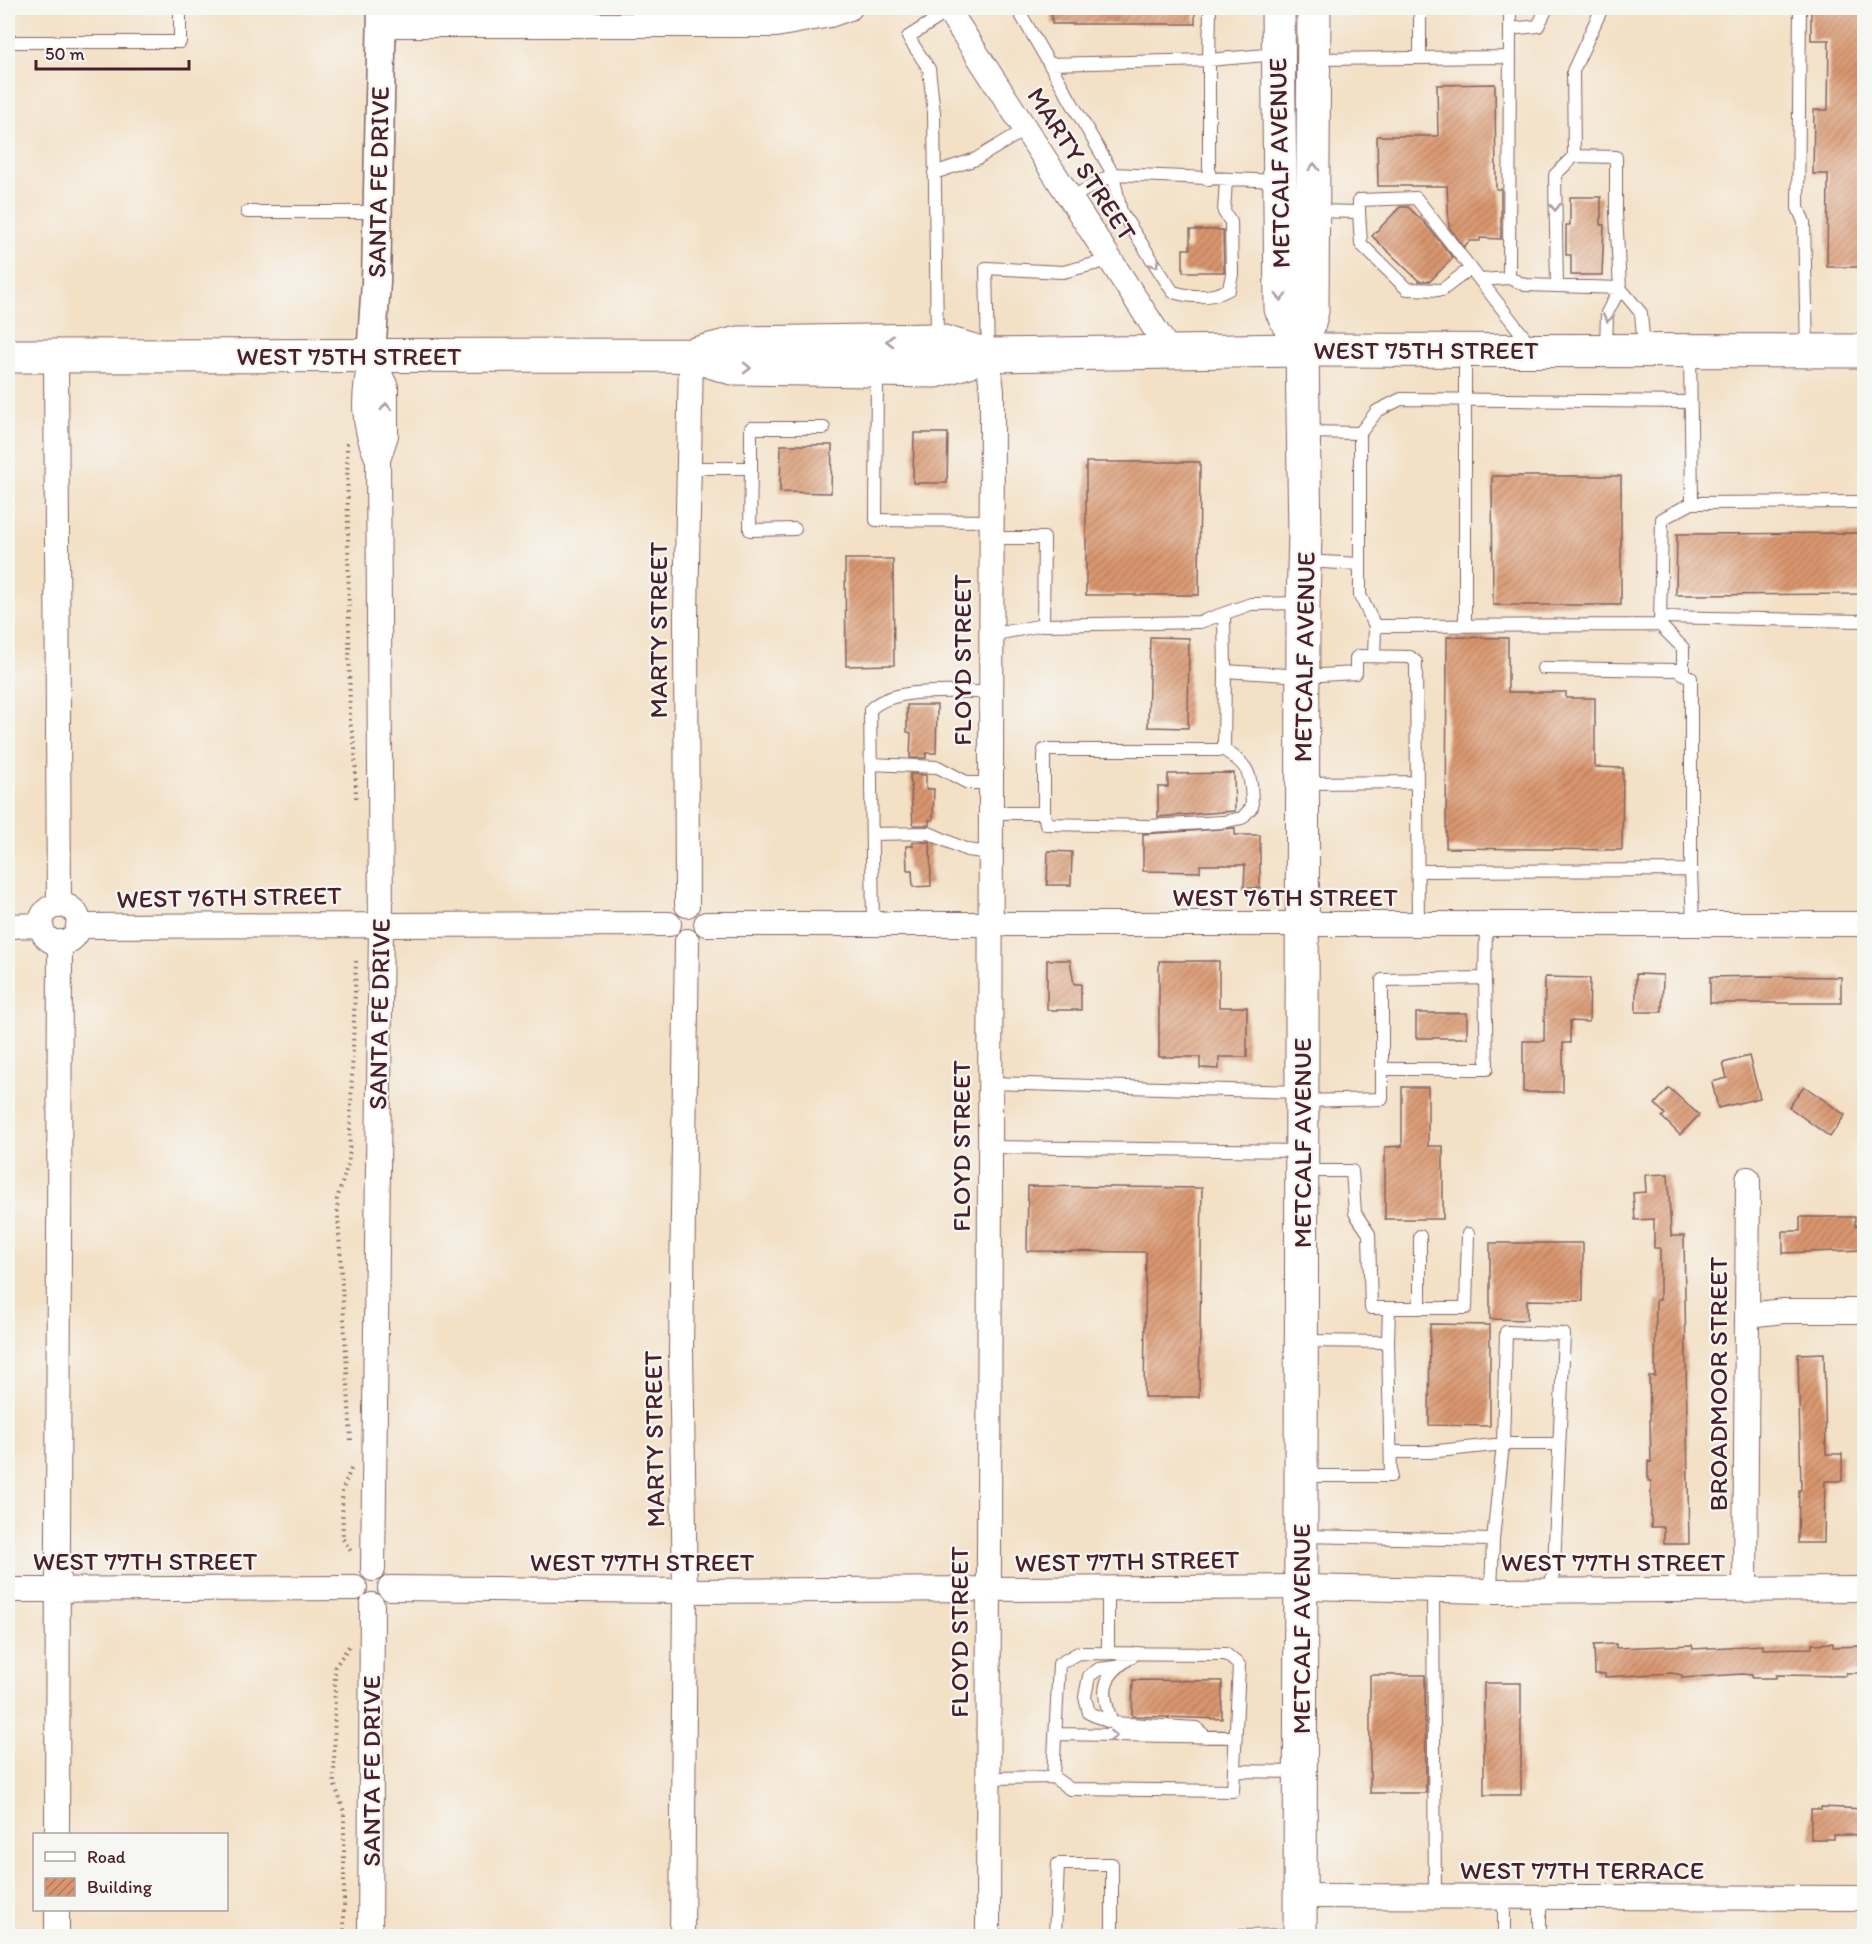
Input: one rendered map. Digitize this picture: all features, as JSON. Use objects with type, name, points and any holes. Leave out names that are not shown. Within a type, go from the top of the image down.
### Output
[{"type":"main road","name":"METCALF AVENUE","points":[[1278,8],[1281,309],[1302,350]]},
{"type":"main road","name":"METCALF AVENUE","points":[[1299,1936],[1304,561],[1302,350],[1312,311],[1314,8]]},
{"type":"main road","name":"WEST 75TH STREET","points":[[8,356],[691,355],[738,344],[937,340],[988,355]]},
{"type":"main road","name":"WEST 75TH STREET","points":[[691,355],[732,368],[936,371],[988,355],[1302,350],[1864,351]]},
{"type":"street","points":[[382,16],[776,25],[830,15],[850,8]]},
{"type":"street","name":"MARTY STREET","points":[[948,9],[1170,352]]},
{"type":"street","name":"SANTA FE DRIVE","points":[[373,1569],[369,924],[378,459],[366,435],[365,385],[371,356],[382,16]]},
{"type":"street","name":"MARTY STREET","points":[[687,905],[686,616],[691,355]]},
{"type":"street","name":"FLOYD STREET","points":[[987,1936],[992,392],[988,355]]},
{"type":"street","points":[[56,356],[59,906]]},
{"type":"street","points":[[687,905],[702,911],[706,924],[699,938],[687,941],[672,934],[669,924],[674,911],[687,905]]},
{"type":"street","points":[[59,906],[74,913],[78,926],[73,939],[60,942],[45,936],[41,925],[48,909],[59,906]]},
{"type":"street","name":"WEST 76TH STREET","points":[[78,926],[669,924]]},
{"type":"street","name":"WEST 76TH STREET","points":[[706,924],[1302,926],[1864,924]]},
{"type":"street","points":[[8,926],[41,925]]},
{"type":"street","name":"MARTY STREET","points":[[682,1936],[685,1591],[681,1350],[687,941]]},
{"type":"street","points":[[57,1833],[60,942]]},
{"type":"street","name":"BROADMOOR STREET","points":[[1745,1590],[1748,1179]]},
{"type":"street","points":[[1747,1315],[1784,1311],[1864,1311]]},
{"type":"street","points":[[373,1569],[386,1576],[390,1588],[383,1602],[372,1605],[357,1599],[348,1588],[359,1574],[373,1569]]},
{"type":"street","name":"WEST 77TH STREET","points":[[390,1588],[685,1591],[988,1591],[1302,1587],[1491,1591],[1864,1589]]},
{"type":"street","name":"WEST 77TH STREET","points":[[8,1590],[348,1588]]},
{"type":"street","name":"SANTA FE DRIVE","points":[[370,1936],[372,1605]]},
{"type":"street","name":"WEST 77TH TERRACE","points":[[1300,1896],[1435,1899],[1864,1898]]},
{"type":"street","points":[[57,1911],[57,1936]]},
{"type":"lane","points":[[8,42],[180,42],[180,8]]},
{"type":"lane","points":[[1017,8],[1113,174],[1121,212],[1173,292],[1188,297],[1221,294],[1229,289],[1232,274],[1231,222],[1224,212],[1226,180]]},
{"type":"lane","points":[[1209,180],[1210,8]]},
{"type":"lane","points":[[1509,279],[1510,8]]},
{"type":"lane","points":[[1510,29],[1538,26],[1547,8]]},
{"type":"lane","points":[[1557,286],[1555,175],[1574,156],[1573,71],[1602,8]]},
{"type":"lane","points":[[1800,8],[1798,208],[1804,222],[1807,351]]},
{"type":"lane","points":[[937,340],[934,113],[928,69],[908,37],[948,9]]},
{"type":"lane","points":[[1420,11],[1420,58]]},
{"type":"lane","points":[[1050,64],[1209,60],[1278,54]]},
{"type":"lane","points":[[1314,59],[1510,57]]},
{"type":"lane","points":[[934,173],[976,159],[1026,129]]},
{"type":"lane","points":[[1574,156],[1616,157],[1620,288],[1607,313],[1606,351]]},
{"type":"lane","points":[[1071,198],[1113,174],[1209,180],[1280,181]]},
{"type":"lane","points":[[1471,268],[1442,290],[1407,289],[1361,244],[1359,200],[1416,198],[1481,279],[1534,351]]},
{"type":"lane","points":[[1313,210],[1359,212]]},
{"type":"lane","points":[[247,212],[377,212]]},
{"type":"lane","points":[[988,355],[986,268],[1063,272],[1110,260]]},
{"type":"lane","points":[[1481,279],[1509,279],[1525,285],[1620,288],[1641,313],[1644,351]]},
{"type":"lane","points":[[1465,350],[1465,625]]},
{"type":"lane","points":[[1689,351],[1692,504]]},
{"type":"lane","points":[[877,369],[876,520],[991,530],[1044,538],[1043,625]]},
{"type":"lane","points":[[1374,656],[1374,626],[1360,595],[1360,433],[1377,411],[1401,399],[1690,402]]},
{"type":"lane","points":[[795,529],[750,530],[751,428],[825,428]]},
{"type":"lane","points":[[1304,432],[1360,433]]},
{"type":"lane","points":[[688,468],[751,468]]},
{"type":"lane","points":[[1683,673],[1683,648],[1660,621],[1662,519],[1692,504],[1864,502]]},
{"type":"lane","points":[[1304,561],[1360,564]]},
{"type":"lane","points":[[991,635],[1043,625],[1200,622],[1251,604],[1303,603]]},
{"type":"lane","points":[[1224,615],[1224,750]]},
{"type":"lane","points":[[1374,626],[1660,621],[1864,621]]},
{"type":"lane","points":[[1225,671],[1303,676],[1356,673],[1356,658],[1359,656],[1410,657],[1416,662],[1418,925]]},
{"type":"lane","points":[[1543,668],[1677,670],[1691,678],[1691,870],[1694,924]]},
{"type":"lane","points":[[873,925],[870,710],[876,702],[906,693],[991,692]]},
{"type":"lane","points":[[1044,750],[1224,750],[1239,759],[1251,775],[1252,807],[1242,819],[1148,826],[1046,824],[1044,750]]},
{"type":"lane","points":[[871,764],[938,767],[968,783],[991,783]]},
{"type":"lane","points":[[1303,783],[1417,782]]},
{"type":"lane","points":[[991,813],[1044,813]]},
{"type":"lane","points":[[872,834],[929,833],[967,850],[991,853]]},
{"type":"lane","points":[[1417,871],[1691,870]]},
{"type":"lane","points":[[1382,1069],[1487,1069],[1486,925]]},
{"type":"lane","points":[[990,1083],[1382,1099],[1382,980],[1485,978]]},
{"type":"lane","points":[[990,1147],[1302,1161],[1352,1171],[1355,1213],[1369,1234],[1371,1308],[1466,1308],[1468,1234]]},
{"type":"lane","points":[[1420,1236],[1420,1308]]},
{"type":"lane","points":[[1300,1476],[1391,1476],[1389,1308]]},
{"type":"lane","points":[[1491,1591],[1493,1540],[1503,1444],[1506,1332],[1564,1335],[1557,1444],[1554,1568],[1550,1590]]},
{"type":"lane","points":[[1302,1341],[1388,1342]]},
{"type":"lane","points":[[1391,1452],[1429,1452],[1503,1444],[1557,1444]]},
{"type":"lane","points":[[1302,1536],[1493,1540]]},
{"type":"lane","points":[[1108,1590],[1108,1653]]},
{"type":"lane","points":[[1433,1590],[1435,1899]]},
{"type":"lane","points":[[987,1778],[1053,1777],[1070,1789],[1233,1791],[1239,1665],[1226,1654],[1137,1653],[1078,1653],[1059,1664],[1053,1777]]},
{"type":"lane","points":[[1137,1653],[1115,1667],[1099,1669],[1089,1676],[1085,1697],[1089,1713],[1112,1723],[1196,1728],[1206,1737]]},
{"type":"lane","points":[[1112,1723],[1104,1698],[1105,1684],[1115,1667]]},
{"type":"lane","points":[[1055,1734],[1236,1737]]},
{"type":"lane","points":[[1235,1771],[1301,1772]]},
{"type":"lane","points":[[1055,1936],[1058,1864],[1112,1864],[1112,1936]]},
{"type":"lane","points":[[1504,1899],[1504,1936]]},
{"type":"lane","points":[[1540,1899],[1540,1936]]},
{"type":"lane","points":[[1238,1936],[1299,1936]]},
{"type":"path","points":[[347,439],[350,722],[355,747],[356,806]]},
{"type":"path","points":[[351,1443],[337,1199],[349,1161],[369,924]]},
{"type":"path","points":[[348,1588],[354,1556],[343,1539],[342,1491],[352,1466]]},
{"type":"path","points":[[344,1936],[344,1812],[334,1782],[335,1667],[351,1643]]},
{"type":"building","points":[[1052,8],[1195,8],[1195,24],[1052,24]]},
{"type":"building","points":[[1811,8],[1864,8],[1864,267],[1827,267],[1828,174],[1813,174],[1814,110],[1828,110],[1829,40],[1811,40]]},
{"type":"building","points":[[1495,84],[1496,189],[1501,189],[1501,239],[1480,238],[1480,241],[1469,241],[1464,247],[1449,227],[1447,186],[1378,186],[1377,136],[1438,136],[1437,85]]},
{"type":"building","points":[[1570,197],[1601,197],[1601,225],[1604,225],[1602,275],[1571,275],[1571,255],[1566,255],[1566,225],[1570,225]]},
{"type":"building","points":[[1400,207],[1408,207],[1424,222],[1453,258],[1430,281],[1419,281],[1372,236]]},
{"type":"building","points":[[1190,230],[1223,230],[1224,272],[1183,272],[1183,249],[1190,249]]},
{"type":"building","points":[[914,433],[948,433],[947,483],[913,483]]},
{"type":"building","points":[[781,445],[832,445],[831,493],[780,492]]},
{"type":"building","points":[[1086,462],[1200,462],[1199,595],[1086,595]]},
{"type":"building","points":[[1492,476],[1621,476],[1621,605],[1493,605]]},
{"type":"building","points":[[1864,533],[1864,594],[1676,595],[1677,534]]},
{"type":"building","points":[[845,559],[893,559],[894,665],[846,666]]},
{"type":"building","points":[[1150,637],[1189,638],[1188,728],[1148,727]]},
{"type":"building","points":[[1447,637],[1508,638],[1508,692],[1566,692],[1566,698],[1595,698],[1595,767],[1623,768],[1622,850],[1446,848]]},
{"type":"building","points":[[907,705],[937,705],[936,753],[926,753],[926,758],[910,758],[911,733],[907,732]]},
{"type":"building","points":[[1234,773],[1235,811],[1158,817],[1158,787],[1168,787],[1168,774]]},
{"type":"building","points":[[910,774],[926,775],[926,789],[934,789],[933,820],[929,820],[929,825],[913,825]]},
{"type":"building","points":[[1235,828],[1235,835],[1260,835],[1260,888],[1244,888],[1245,865],[1200,865],[1200,872],[1143,871],[1143,834]]},
{"type":"building","points":[[913,842],[930,842],[931,886],[913,887],[912,870],[907,870],[906,846],[913,846]]},
{"type":"building","points":[[1048,851],[1072,852],[1071,885],[1047,885]]},
{"type":"building","points":[[1047,960],[1070,960],[1074,984],[1081,984],[1081,1010],[1047,1010]]},
{"type":"building","points":[[1159,961],[1219,961],[1219,1007],[1247,1007],[1247,1057],[1219,1057],[1219,1069],[1200,1068],[1200,1057],[1159,1057]]},
{"type":"building","points":[[1636,974],[1663,975],[1662,1012],[1636,1012]]},
{"type":"building","points":[[1545,977],[1590,978],[1589,1022],[1570,1021],[1570,1043],[1563,1043],[1563,1092],[1523,1092],[1523,1041],[1544,1041]]},
{"type":"building","points":[[1710,977],[1841,977],[1841,1003],[1710,1003]]},
{"type":"building","points":[[1416,1013],[1467,1013],[1467,1038],[1416,1038]]},
{"type":"building","points":[[1749,1056],[1760,1098],[1718,1108],[1712,1082],[1727,1078],[1723,1063]]},
{"type":"building","points":[[1804,1086],[1845,1115],[1830,1137],[1789,1107]]},
{"type":"building","points":[[1402,1087],[1428,1087],[1428,1146],[1443,1146],[1443,1219],[1385,1219],[1385,1147],[1402,1146]]},
{"type":"building","points":[[1669,1088],[1699,1115],[1680,1135],[1662,1117],[1665,1114],[1655,1104]]},
{"type":"building","points":[[1668,1174],[1671,1236],[1684,1236],[1689,1544],[1664,1544],[1664,1527],[1651,1527],[1651,1481],[1648,1481],[1648,1461],[1651,1462],[1649,1376],[1655,1376],[1656,1300],[1660,1300],[1660,1248],[1654,1248],[1654,1219],[1635,1220],[1633,1193],[1646,1192],[1645,1175]]},
{"type":"building","points":[[1028,1186],[1202,1188],[1199,1397],[1144,1397],[1146,1252],[1027,1251]]},
{"type":"building","points":[[1800,1217],[1855,1217],[1855,1225],[1864,1225],[1864,1250],[1783,1253],[1783,1231],[1800,1231]]},
{"type":"building","points":[[1490,1243],[1583,1243],[1583,1301],[1527,1300],[1527,1320],[1490,1319]]},
{"type":"building","points":[[1430,1324],[1490,1325],[1490,1426],[1429,1425]]},
{"type":"building","points":[[1824,1353],[1826,1454],[1842,1454],[1842,1481],[1825,1481],[1824,1543],[1798,1543],[1799,1490],[1801,1490],[1798,1354]]},
{"type":"building","points":[[1833,1643],[1833,1647],[1864,1646],[1864,1673],[1846,1673],[1846,1676],[1776,1675],[1776,1678],[1752,1678],[1752,1675],[1742,1674],[1682,1678],[1682,1675],[1672,1673],[1605,1677],[1605,1674],[1595,1674],[1594,1645],[1616,1644],[1616,1648],[1692,1645],[1693,1649],[1763,1645],[1763,1649],[1812,1648],[1812,1644]]},
{"type":"building","points":[[1370,1675],[1425,1675],[1426,1793],[1370,1793]]},
{"type":"building","points":[[1133,1680],[1222,1681],[1222,1719],[1132,1716]]},
{"type":"building","points":[[1484,1683],[1521,1683],[1521,1795],[1484,1795]]},
{"type":"building","points":[[1821,1807],[1864,1809],[1864,1835],[1833,1835],[1833,1839],[1811,1839],[1811,1809],[1821,1809]]}]
